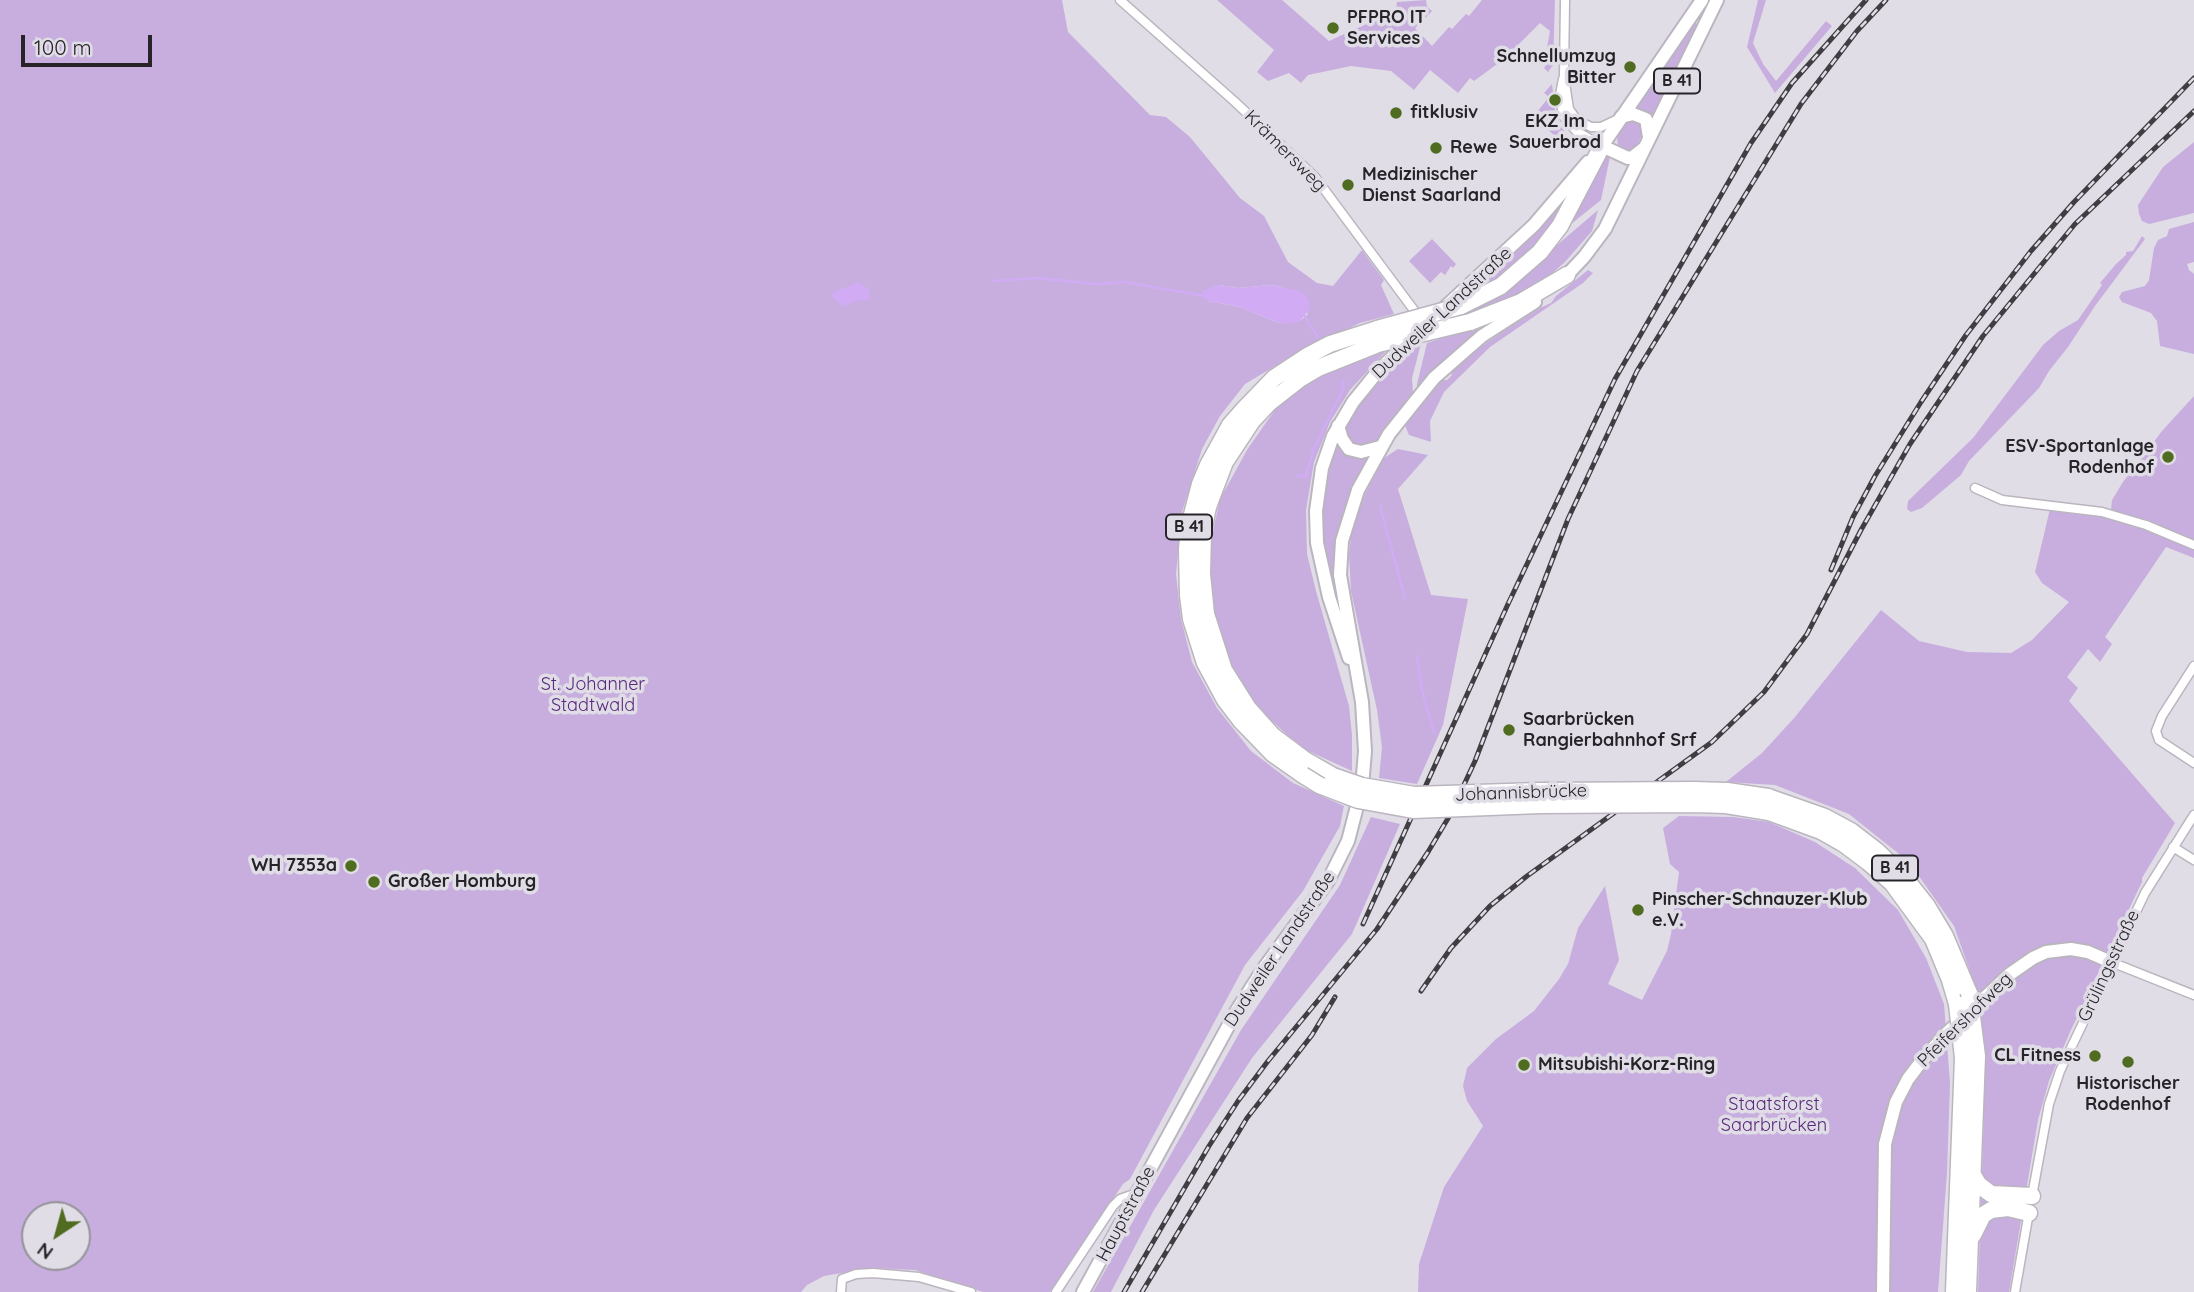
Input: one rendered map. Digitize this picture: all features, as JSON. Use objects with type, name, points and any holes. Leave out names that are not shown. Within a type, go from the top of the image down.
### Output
[{"type":"highway","name":"B 41","points":[[1378,337],[1461,306],[1501,286],[1540,252],[1560,226],[1602,146]]},
{"type":"highway","name":"B 41","points":[[1378,337],[1470,322],[1521,302],[1567,275]]},
{"type":"highway","name":"Johannisbrücke","points":[[1378,337],[1301,378],[1269,403],[1252,421],[1225,462],[1208,507],[1203,532],[1202,575],[1206,614],[1224,670],[1260,723],[1305,760],[1342,779],[1386,792],[1414,795],[1539,791],[1727,791],[1769,805]]},
{"type":"highway","name":"Johannisbrücke","points":[[1378,337],[1330,344],[1274,378],[1230,425],[1200,484],[1186,550],[1191,619],[1205,663],[1225,700],[1241,721],[1273,754],[1319,785],[1358,800],[1413,810],[1540,805],[1769,805]]},
{"type":"highway","name":"B 41","points":[[1769,805],[1825,817],[1851,831],[1895,868],[1927,906],[1945,936],[1963,999],[1970,1057],[1973,1175],[1968,1292]]},
{"type":"highway","name":"B 41","points":[[1954,1292],[1970,1057]]},
{"type":"highway","points":[[1973,1175],[1979,1185],[1991,1194],[2032,1196]]},
{"type":"highway","points":[[1970,1244],[1978,1224],[1991,1210],[2008,1208],[2029,1213]]},
{"type":"main road","name":"Dudweiler Landstraße","points":[[1355,671],[1342,641],[1329,597],[1317,534],[1318,491],[1328,449],[1338,426],[1371,380],[1534,225],[1602,146],[1702,0]]},
{"type":"main road","name":"Dudweiler Landstraße","points":[[1168,1135],[1252,985],[1328,881],[1348,841],[1362,787],[1365,760],[1365,727],[1340,575],[1342,541],[1351,506],[1380,447],[1408,408],[1448,365],[1482,336],[1551,290],[1589,251],[1605,229],[1717,0]]},
{"type":"main road","points":[[1602,146],[1628,158],[1633,157],[1646,143],[1646,119],[1633,114],[1622,117]]},
{"type":"main road","points":[[1338,426],[1349,449],[1361,452],[1380,447]]},
{"type":"main road","name":"Pfeifershofweg","points":[[1883,1292],[1885,1144],[1896,1102],[1908,1079],[1946,1034],[2010,974],[2033,958],[2046,952],[2071,949],[2084,951],[2111,962]]},
{"type":"main road","name":"Hauptstraße","points":[[1083,1292],[1168,1135]]},
{"type":"street","name":"Krämersweg","points":[[1120,0],[1310,172],[1346,216],[1426,325]]},
{"type":"street","points":[[1565,0],[1564,76],[1569,109],[1577,121],[1601,128],[1622,117]]},
{"type":"street","points":[[1564,76],[1560,88],[1563,116],[1576,131],[1602,146]]},
{"type":"street","points":[[1975,488],[2002,500],[2102,512],[2146,525],[2194,545]]},
{"type":"street","points":[[2194,666],[2162,716],[2156,731],[2159,740],[2194,763]]},
{"type":"street","name":"Grülingsstraße","points":[[2015,1292],[2054,1087],[2067,1054],[2145,893],[2194,815]]},
{"type":"street","points":[[2173,847],[2194,860]]},
{"type":"street","points":[[2111,962],[2194,995]]},
{"type":"street","points":[[1056,1292],[1113,1206],[1120,1199],[1137,1194]]},
{"type":"street","points":[[840,1289],[842,1279],[847,1276],[887,1274],[919,1277],[971,1292]]},
{"type":"green space","name":"St. Johanner Stadtwald","points":[[0,0],[1062,0],[1068,32],[1150,115],[1166,117],[1190,137],[1240,198],[1264,216],[1288,262],[1317,283],[1333,286],[1362,250],[1384,280],[1381,285],[1394,314],[1360,323],[1292,356],[1245,384],[1220,416],[1202,449],[1182,512],[1176,574],[1181,619],[1192,662],[1217,708],[1251,751],[1293,783],[1344,806],[1340,826],[1303,891],[1245,965],[1130,1179],[1123,1184],[1050,1292],[983,1292],[915,1270],[871,1268],[824,1276],[807,1285],[801,1292],[0,1292]],"holes":[[[1219,285],[1237,288],[1271,285],[1282,287],[1308,314],[1300,321],[1279,323],[1240,307],[1208,301]]]},
{"type":"green space","points":[[1217,0],[1282,0],[1329,41],[1384,16],[1396,8],[1397,2],[1426,0],[1427,7],[1432,11],[1415,28],[1432,46],[1449,27],[1452,29],[1466,14],[1469,16],[1482,0],[1555,0],[1553,65],[1548,72],[1544,68],[1551,58],[1546,53],[1550,31],[1540,23],[1504,59],[1474,81],[1470,78],[1458,93],[1430,70],[1414,90],[1391,71],[1351,66],[1308,75],[1301,83],[1289,73],[1268,81],[1257,72],[1274,50]]},
{"type":"green space","points":[[1758,0],[1766,0],[1753,43],[1763,64],[1776,81],[1826,21],[1832,26],[1775,93],[1747,47]]},
{"type":"green space","points":[[1693,22],[1697,24],[1653,119],[1644,111],[1633,109]]},
{"type":"green space","points":[[1552,84],[1556,118],[1569,138],[1561,141],[1547,129],[1551,124],[1537,112],[1549,97],[1544,93]]},
{"type":"green space","points":[[1631,120],[1639,123],[1643,133],[1636,147],[1627,151],[1618,146],[1617,137],[1625,123]]},
{"type":"green space","points":[[2194,142],[2194,213],[2149,224],[2142,221],[2138,205],[2163,167]]},
{"type":"green space","points":[[1604,154],[1610,157],[1601,200],[1566,228]]},
{"type":"green space","points":[[1567,197],[1558,216],[1532,251],[1495,282],[1463,296]]},
{"type":"green space","points":[[1598,210],[1592,231],[1565,262],[1543,281],[1518,296],[1468,315],[1467,312],[1501,293]]},
{"type":"green space","points":[[2194,222],[2194,262],[2187,264],[2194,274],[2194,354],[2160,346],[2157,321],[2151,313],[2122,302],[2119,297],[2122,292],[2145,286],[2149,280],[2154,248],[2158,240],[2167,236],[2169,229]]},
{"type":"green space","points":[[2142,236],[2145,239],[2039,388],[1969,461],[1961,475],[1922,508],[1911,512],[1907,509],[1908,501],[1973,438],[2043,345],[2078,320],[2102,285],[2100,283],[2126,252],[2133,251]]},
{"type":"green space","points":[[1432,239],[1456,264],[1453,268],[1451,266],[1445,275],[1441,272],[1430,283],[1409,261]]},
{"type":"green space","points":[[1588,270],[1593,273],[1583,283],[1490,347],[1444,392],[1430,421],[1431,442],[1409,435],[1405,425],[1442,380],[1447,380],[1452,375],[1451,372],[1486,343],[1551,303]]},
{"type":"green space","points":[[1476,327],[1478,333],[1417,390],[1427,343]]},
{"type":"green space","points":[[1423,336],[1412,378],[1413,394],[1377,441],[1368,445],[1352,443],[1345,436],[1345,427],[1355,409],[1390,368]]},
{"type":"green space","points":[[1386,351],[1350,390],[1330,422],[1314,462],[1306,510],[1307,554],[1349,706],[1352,771],[1306,750],[1261,711],[1239,681],[1225,652],[1216,622],[1209,587],[1209,550],[1220,499],[1247,450],[1274,411],[1301,388],[1329,372]]},
{"type":"green space","points":[[2194,396],[2194,558],[2166,547],[2105,637],[2112,644],[2100,662],[2088,649],[2067,677],[2078,688],[2069,701],[2175,823],[2142,878],[2049,1081],[2038,1120],[2009,1292],[1978,1292],[1984,1112],[1983,1046],[1979,997],[1954,926],[1909,862],[1849,814],[1775,785],[1726,782],[1762,753],[1795,717],[1881,610],[1919,641],[1967,652],[2011,653],[2032,640],[2069,602],[2042,583],[2035,572],[2050,509],[2110,519],[2112,500],[2123,482],[2162,431]]},
{"type":"green space","points":[[1337,443],[1347,453],[1368,458],[1340,523],[1337,541],[1341,614],[1322,543],[1321,510],[1329,466]]},
{"type":"green space","points":[[1398,449],[1428,455],[1398,489],[1431,595],[1468,599],[1443,725],[1417,784],[1379,778],[1382,747],[1377,710],[1351,591],[1349,554],[1352,529],[1366,492],[1384,458]]},
{"type":"green space","name":"Staatsforst Saarbrücken","points":[[1679,816],[1733,817],[1769,822],[1815,842],[1855,868],[1898,910],[1926,958],[1944,1004],[1950,1083],[1947,1173],[1938,1292],[1418,1292],[1419,1264],[1444,1187],[1483,1126],[1467,1101],[1463,1086],[1467,1068],[1496,1039],[1534,1011],[1559,979],[1568,964],[1578,928],[1605,886],[1619,960],[1608,984],[1642,1000],[1667,951],[1671,934],[1679,872],[1670,864],[1663,828]]},
{"type":"green space","points":[[1371,817],[1400,824],[1352,934],[1252,1058],[1154,1210],[1111,1292],[1093,1292],[1241,1030],[1340,885]]},
{"type":"shaded area","points":[[859,282],[869,290],[870,299],[844,306],[834,299],[832,293]]},
{"type":"shaded area","points":[[1219,285],[1237,288],[1271,285],[1293,289],[1304,293],[1309,300],[1310,309],[1300,321],[1279,323],[1240,307],[1208,301],[1202,296],[1202,291]]},
{"type":"waterway","points":[[993,281],[1037,278],[1097,284],[1124,282],[1205,296]]},
{"type":"waterway","points":[[1304,315],[1318,337]]},
{"type":"waterway","points":[[1298,475],[1306,477],[1313,451],[1343,389],[1343,380]]},
{"type":"waterway","points":[[1380,506],[1405,598]]},
{"type":"waterway","points":[[1417,656],[1422,691],[1434,732]]},
{"type":"railway","points":[[1363,924],[1508,604],[1615,379],[1751,143],[1792,83],[1866,0]]},
{"type":"railway","points":[[1124,1292],[1238,1101],[1377,929],[1450,815],[1475,761],[1568,519],[1637,371],[1801,104],[1857,31],[1886,0]]},
{"type":"railway","points":[[1831,570],[1853,517],[1875,476],[1966,335],[2031,251],[2074,202],[2194,78]]},
{"type":"railway","points":[[1421,991],[1451,948],[1490,906],[1527,876],[1712,742],[1764,692],[1807,634],[1910,444],[1983,336],[2075,224],[2194,111]]},
{"type":"railway","points":[[1142,1292],[1247,1118],[1312,1035],[1335,997]]},
{"type":"place","name":"PFPRO IT Services","points":[[1333,28]]},
{"type":"place","name":"Schnellumzug Bitter","points":[[1630,67]]},
{"type":"place","name":"EKZ Im Sauerbrod","points":[[1555,100]]},
{"type":"place","name":"fitklusiv","points":[[1396,113]]},
{"type":"place","name":"Rewe","points":[[1436,148]]},
{"type":"place","name":"Medizinischer Dienst Saarland","points":[[1348,185]]},
{"type":"place","name":"ESV-Sportanlage Rodenhof","points":[[2168,457]]},
{"type":"place","name":"Saarbrücken Rangierbahnhof Srf","points":[[1509,730]]},
{"type":"place","name":"WH 7353a","points":[[351,866]]},
{"type":"place","name":"Großer Homburg","points":[[374,882]]},
{"type":"place","name":"Pinscher-Schnauzer-Klub e.V.","points":[[1638,910]]},
{"type":"place","name":"CL Fitness","points":[[2095,1056]]},
{"type":"place","name":"Historischer Rodenhof","points":[[2128,1062]]},
{"type":"place","name":"Mitsubishi-Korz-Ring","points":[[1524,1065]]}]
